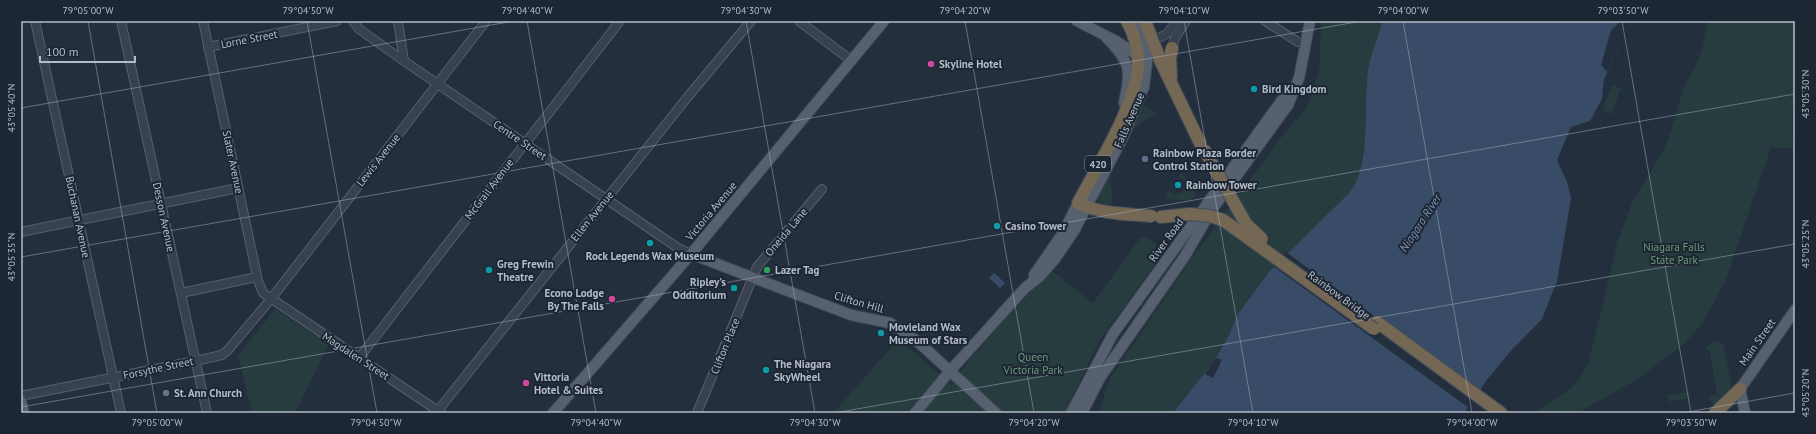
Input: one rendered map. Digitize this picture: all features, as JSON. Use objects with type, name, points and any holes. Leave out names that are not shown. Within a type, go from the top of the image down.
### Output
[{"type":"highway","name":"Falls Avenue","points":[[1082,205],[1133,94],[1143,59],[1127,21]]},
{"type":"highway","points":[[1148,25],[1156,36],[1161,37]]},
{"type":"highway","points":[[1148,25],[1159,57],[1174,90]]},
{"type":"highway","points":[[1172,48],[1170,66],[1174,90]]},
{"type":"highway","name":"Rainbow Bridge","points":[[1174,90],[1219,176],[1246,224],[1255,234],[1501,413]]},
{"type":"highway","name":"Rainbow Bridge","points":[[1082,205],[1108,212],[1156,216],[1190,214],[1210,216],[1223,220],[1488,413]]},
{"type":"highway","points":[[1714,413],[1740,389]]},
{"type":"highway","points":[[1726,413],[1740,389]]},
{"type":"main road","name":"Victoria Avenue","points":[[552,413],[691,254],[884,21]]},
{"type":"main road","points":[[1077,21],[1106,38],[1116,41],[1143,59]]},
{"type":"main road","name":"Falls Avenue","points":[[915,413],[950,371],[1025,288],[1082,205],[1123,138],[1141,94],[1146,39],[1139,21]]},
{"type":"main road","name":"River Road","points":[[1082,413],[1100,378],[1185,256],[1211,211],[1288,105],[1293,89],[1299,78],[1310,21]]},
{"type":"main road","points":[[1106,38],[1121,53],[1128,67],[1128,81],[1122,119]]},
{"type":"main road","name":"River Road","points":[[1071,413],[1106,346],[1120,324],[1282,100],[1293,89]]},
{"type":"main road","name":"Clifton Hill","points":[[691,254],[751,278],[851,314],[890,324],[917,341],[996,413]]},
{"type":"main road","name":"Main Street","points":[[1740,389],[1795,310]]},
{"type":"main road","points":[[1740,389],[1745,413]]},
{"type":"main road","points":[[21,401],[24,413]]},
{"type":"street","name":"Buchanan Avenue","points":[[35,21],[121,413]]},
{"type":"street","name":"Desson Avenue","points":[[121,21],[206,413]]},
{"type":"street","name":"Slater Avenue","points":[[203,21],[258,277],[263,293],[270,299]]},
{"type":"street","name":"Lorne Street","points":[[208,47],[337,21]]},
{"type":"street","name":"Centre Street","points":[[353,21],[359,29],[404,61],[678,248],[691,254]]},
{"type":"street","points":[[398,21],[404,61]]},
{"type":"street","name":"Lewis Avenue","points":[[270,299],[486,21]]},
{"type":"street","name":"McGrail Avenue","points":[[359,358],[620,21]]},
{"type":"street","name":"Ellen Avenue","points":[[438,412],[686,99],[751,21]]},
{"type":"street","points":[[799,21],[852,61]]},
{"type":"street","points":[[1161,37],[1168,33],[1176,21]]},
{"type":"street","points":[[1172,48],[1175,38],[1186,21]]},
{"type":"street","points":[[1264,21],[1298,42],[1306,44]]},
{"type":"street","points":[[21,232],[238,188]]},
{"type":"street","name":"Oneida Lane","points":[[751,278],[757,267],[822,189]]},
{"type":"street","points":[[181,294],[258,277]]},
{"type":"street","name":"Clifton Place","points":[[697,413],[729,337],[751,278]]},
{"type":"street","name":"Magdalen Street","points":[[270,299],[438,412]]},
{"type":"street","name":"Forsythe Street","points":[[21,396],[195,361],[222,354],[227,352],[270,299]]},
{"type":"green space","points":[[1321,21],[1382,21],[1368,71],[1364,150],[1357,180],[1350,192],[1269,272],[1238,314],[1228,337],[1214,361],[1173,413],[1098,413],[1111,377],[1193,256],[1283,135],[1306,108],[1319,72]]},
{"type":"green space","name":"Niagara Falls State Park","points":[[1708,21],[1795,21],[1795,85],[1792,117],[1793,149],[1771,147],[1725,282],[1702,324],[1684,344],[1638,379],[1578,413],[1534,413],[1572,387],[1584,372],[1589,361],[1618,240],[1632,203],[1664,149],[1671,131],[1685,83],[1695,68],[1702,49]]},
{"type":"green space","points":[[1612,85],[1621,88],[1611,114],[1602,110]]},
{"type":"green space","points":[[1146,102],[1146,107],[1158,114],[1141,122],[1129,135],[1110,177],[1110,185],[1113,192],[1111,206],[1099,202],[1097,193],[1134,121],[1136,121]]},
{"type":"green space","points":[[1181,173],[1194,189],[1196,194],[1195,197],[1184,200],[1165,199],[1169,190],[1173,194],[1181,193],[1187,185],[1184,180],[1178,176]]},
{"type":"green space","name":"Queen Victoria Park","points":[[1146,237],[1165,251],[1101,338],[1064,413],[833,413],[899,339],[951,385],[970,359],[1050,269],[1093,303],[1140,238]]},
{"type":"green space","points":[[275,309],[329,344],[295,413],[252,413],[238,356]]},
{"type":"green space","points":[[1713,341],[1723,344],[1731,383],[1726,395],[1716,404],[1711,403],[1709,396],[1717,394],[1710,351],[1704,350]]},
{"type":"green space","points":[[1666,390],[1668,395],[1689,392],[1690,398],[1670,401],[1670,407]]},
{"type":"water","name":"Niagara River","points":[[1382,21],[1632,21],[1604,79],[1602,99],[1590,121],[1571,127],[1557,160],[1567,182],[1571,198],[1557,281],[1542,319],[1509,353],[1486,381],[1464,413],[1173,413],[1214,361],[1228,337],[1238,314],[1269,272],[1350,192],[1357,180],[1364,150],[1368,71]]},
{"type":"water","points":[[994,273],[1005,283],[1000,288],[989,278]]},
{"type":"pier","points":[[1632,21],[1607,72],[1601,65],[1611,30],[1619,23]]},
{"type":"pier","points":[[1286,252],[1480,393],[1469,408],[1273,266]]},
{"type":"pier","points":[[1216,358],[1222,360],[1213,378],[1205,374]]},
{"type":"place","name":"Skyline Hotel","points":[[931,64]]},
{"type":"place","name":"Bird Kingdom","points":[[1254,89]]},
{"type":"place","name":"Rainbow Plaza Border Control Station","points":[[1145,159]]},
{"type":"place","name":"Rainbow Tower","points":[[1178,185]]},
{"type":"place","name":"Casino Tower","points":[[997,226]]},
{"type":"place","name":"Rock Legends Wax Museum","points":[[650,243]]},
{"type":"place","name":"Greg Frewin Theatre","points":[[489,270]]},
{"type":"place","name":"Lazer Tag","points":[[767,270]]},
{"type":"place","name":"Ripley's Odditorium","points":[[734,288]]},
{"type":"place","name":"Econo Lodge By The Falls","points":[[612,299]]},
{"type":"place","name":"Movieland Wax Museum of Stars","points":[[881,333]]},
{"type":"place","name":"The Niagara SkyWheel","points":[[766,370]]},
{"type":"place","name":"Vittoria Hotel & Suites","points":[[526,383]]},
{"type":"place","name":"St. Ann Church","points":[[166,393]]}]
